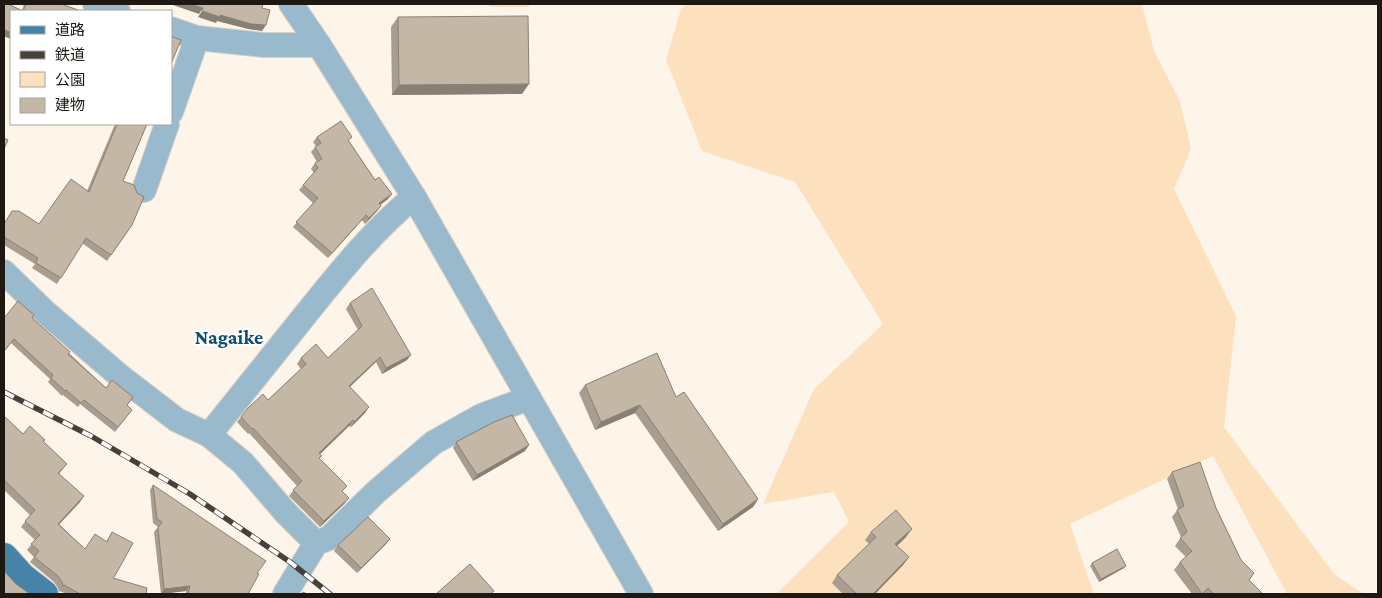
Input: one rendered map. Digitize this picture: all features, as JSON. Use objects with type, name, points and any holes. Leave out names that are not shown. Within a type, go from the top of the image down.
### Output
[{"type":"main road","points":[[4,557],[22,577],[44,594]]},
{"type":"street","points":[[95,4],[115,10]]},
{"type":"street","points":[[291,4],[319,45],[414,197],[641,594]]},
{"type":"street","points":[[172,29],[197,38],[264,45],[319,45]]},
{"type":"street","points":[[172,109],[197,38]]},
{"type":"street","points":[[144,190],[167,125]]},
{"type":"street","points":[[208,435],[328,286],[366,243],[414,197]]},
{"type":"street","points":[[4,272],[46,312],[121,377],[177,420],[208,435],[243,463],[285,512],[316,543]]},
{"type":"street","points":[[285,594],[316,543],[329,538],[376,492],[433,443],[481,416],[529,398]]},
{"type":"green space","points":[[487,4],[531,4],[528,7],[491,7]]},
{"type":"green space","points":[[686,4],[1142,4],[1154,51],[1180,101],[1191,149],[1174,189],[1236,316],[1224,427],[1335,575],[1364,594],[1287,594],[1213,456],[1070,524],[1094,594],[776,594],[849,522],[834,492],[763,504],[814,389],[883,324],[795,182],[702,151],[666,60],[681,9]]},
{"type":"building","points":[[4,4],[8,4],[21,10],[10,10],[10,32],[4,30]]},
{"type":"building","points":[[26,4],[61,4],[78,10],[23,10]]},
{"type":"building","points":[[190,4],[263,4],[262,8],[270,10],[266,25],[251,24],[220,15],[220,17],[202,11],[203,8]]},
{"type":"building","points":[[528,16],[529,84],[399,85],[398,17]]},
{"type":"building","points":[[172,36],[181,40],[172,62]]},
{"type":"building","points":[[341,121],[352,137],[348,140],[375,180],[379,177],[392,194],[379,203],[381,206],[369,218],[366,215],[332,253],[296,222],[318,198],[303,185],[318,168],[315,163],[322,159],[315,147],[321,143],[317,137]]},
{"type":"building","points":[[117,125],[147,125],[123,181],[134,185],[137,193],[144,197],[132,225],[111,255],[86,238],[61,278],[36,263],[38,258],[4,237],[4,224],[12,211],[19,211],[39,224],[71,179],[89,192]]},
{"type":"building","points":[[4,138],[8,140],[4,149]]},
{"type":"building","points":[[372,288],[411,355],[386,368],[380,357],[349,386],[369,407],[319,453],[322,456],[319,458],[347,486],[342,491],[349,498],[324,521],[293,490],[302,481],[241,417],[263,394],[268,400],[306,364],[301,358],[316,344],[328,358],[362,326],[350,303]]},
{"type":"building","points":[[18,301],[34,315],[32,318],[70,352],[68,354],[106,388],[112,380],[133,397],[127,405],[132,410],[118,427],[84,400],[81,403],[65,391],[51,378],[53,375],[14,339],[4,351],[4,318]]},
{"type":"building","points":[[657,353],[676,397],[684,392],[758,499],[723,524],[640,405],[601,422],[585,385]]},
{"type":"building","points":[[512,415],[529,445],[477,475],[456,442],[494,422]]},
{"type":"building","points":[[4,416],[23,434],[30,426],[45,440],[43,441],[67,464],[58,473],[84,496],[58,524],[85,549],[95,534],[107,542],[112,532],[133,543],[113,578],[147,588],[146,594],[80,594],[63,586],[58,576],[34,557],[39,551],[31,544],[40,535],[25,521],[35,510],[4,480]]},
{"type":"building","points":[[1200,462],[1216,508],[1241,560],[1254,573],[1249,580],[1263,594],[1214,594],[1208,588],[1202,594],[1180,562],[1192,551],[1180,538],[1187,532],[1177,510],[1184,506],[1172,472]]},
{"type":"building","points":[[153,485],[266,561],[257,573],[259,574],[248,594],[188,594],[190,586],[164,589],[158,528],[162,522],[157,519]]},
{"type":"building","points":[[896,510],[912,529],[895,544],[909,557],[873,594],[857,594],[837,575],[876,537],[871,532]]},
{"type":"building","points":[[368,517],[390,539],[361,568],[338,545]]},
{"type":"building","points":[[1117,549],[1126,566],[1101,579],[1092,563]]},
{"type":"building","points":[[470,564],[494,591],[490,594],[436,594]]},
{"type":"building","points":[[4,571],[16,584],[30,594],[4,594]]},
{"type":"railway","points":[[4,392],[91,436],[190,494],[290,562],[330,594]]},
{"type":"district","name":"Nagaike","points":[[229,337]]}]
